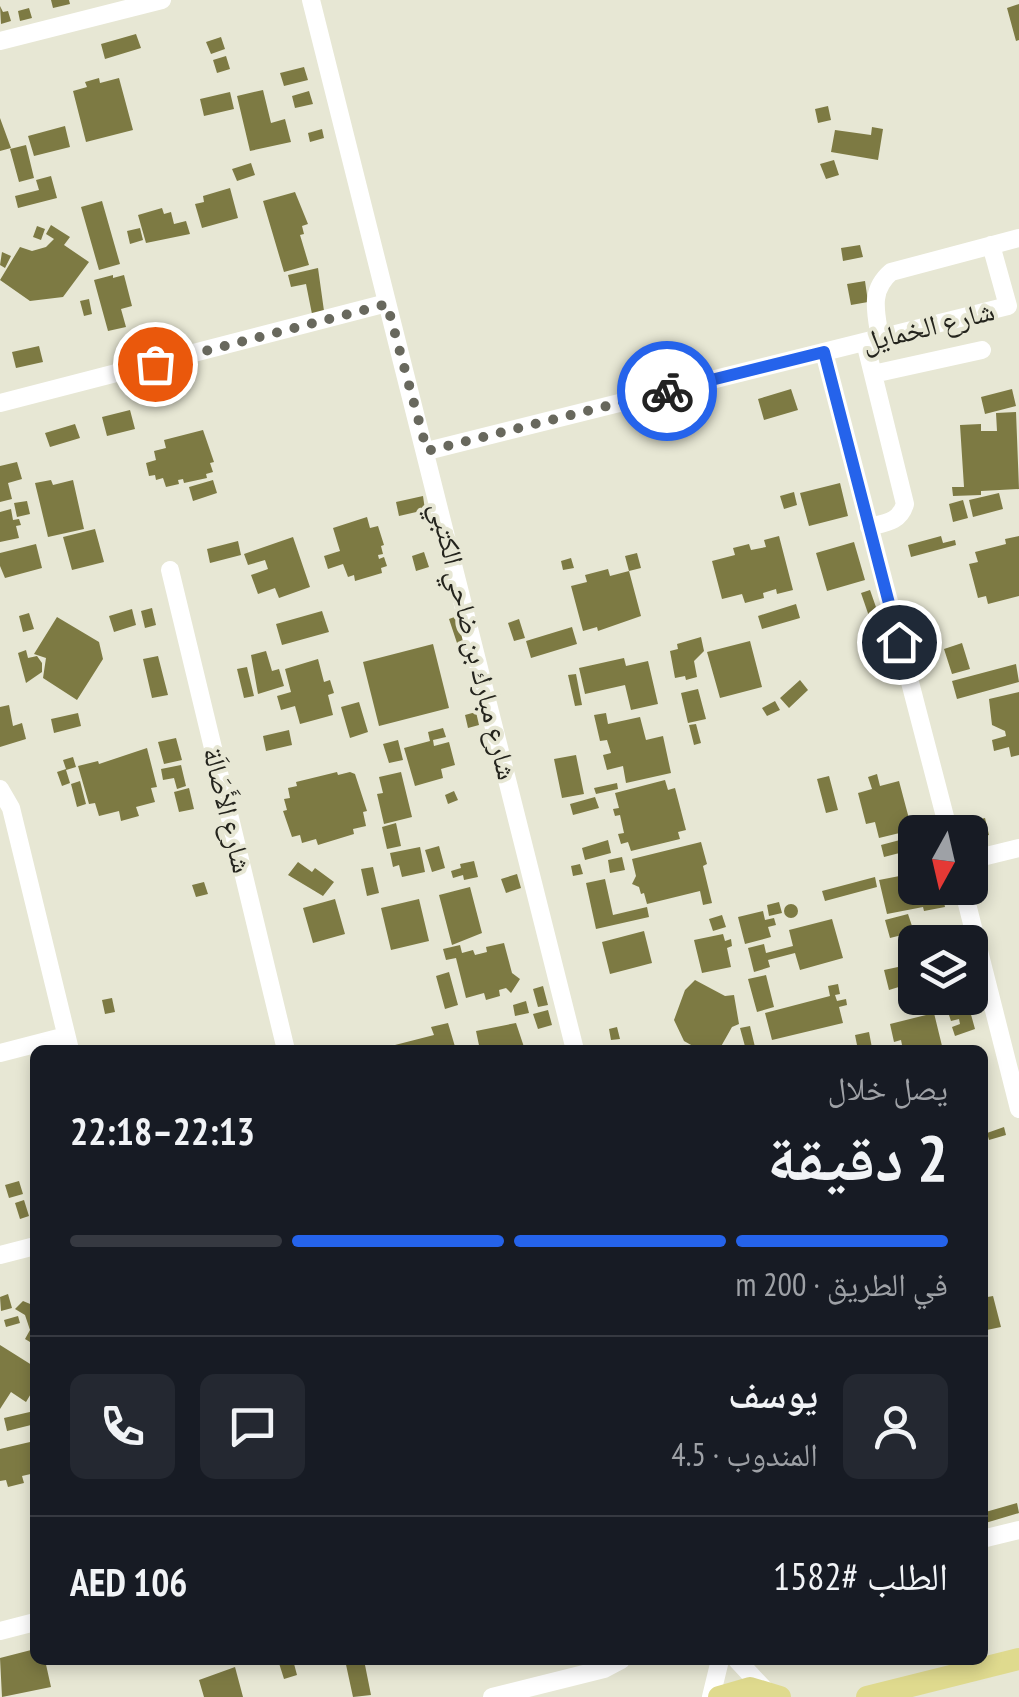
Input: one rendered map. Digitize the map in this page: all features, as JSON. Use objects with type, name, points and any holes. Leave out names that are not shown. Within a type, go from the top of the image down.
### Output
[{"type":"main road","points":[[867,1697],[1019,1659]]},
{"type":"main road","points":[[715,1697],[734,1690],[772,1694]]},
{"type":"street","points":[[0,41],[162,0]]},
{"type":"street","name":"شارع مبارك بن ضاحي الكتبي","points":[[311,0],[574,1045]]},
{"type":"street","points":[[869,527],[893,521],[905,504],[873,374],[874,302],[882,280],[891,272],[1019,238]]},
{"type":"street","points":[[991,245],[1014,310]]},
{"type":"street","points":[[0,403],[387,304]]},
{"type":"street","name":"شارع الخمايل","points":[[427,451],[873,340],[1014,310]]},
{"type":"street","points":[[873,374],[982,350]]},
{"type":"street","points":[[824,352],[945,815]]},
{"type":"street","name":"شارع الأَصَالَة","points":[[170,570],[285,1045]]},
{"type":"street","points":[[0,790],[11,808],[68,1043]]},
{"type":"street","points":[[988,856],[1019,848]]},
{"type":"street","points":[[967,905],[1019,1109]]},
{"type":"street","points":[[0,1053],[30,1049]]},
{"type":"street","points":[[0,1255],[30,1247]]},
{"type":"street","points":[[988,1538],[1019,1530]]},
{"type":"street","points":[[0,1630],[30,1623]]},
{"type":"street","points":[[492,1697],[612,1665]]},
{"type":"street","points":[[715,1697],[719,1665]]},
{"type":"street","points":[[742,1665],[772,1694]]},
{"type":"building","points":[[51,0],[69,0],[70,4],[53,8]]},
{"type":"building","points":[[1019,4],[1019,40],[1016,41],[1007,8]]},
{"type":"building","points":[[0,6],[3,12],[8,11],[11,21],[1,24]]},
{"type":"building","points":[[29,8],[32,18],[20,21],[18,11]]},
{"type":"building","points":[[136,34],[141,48],[105,59],[101,44]]},
{"type":"building","points":[[221,37],[225,49],[211,54],[206,42]]},
{"type":"building","points":[[226,56],[230,69],[217,73],[213,60]]},
{"type":"building","points":[[304,67],[308,80],[284,86],[280,73]]},
{"type":"building","points":[[99,78],[100,83],[119,78],[133,130],[86,142],[73,91]]},
{"type":"building","points":[[263,90],[271,123],[285,119],[291,142],[250,151],[237,96]]},
{"type":"building","points":[[309,91],[313,104],[295,108],[292,96]]},
{"type":"building","points":[[230,92],[234,109],[204,116],[200,99]]},
{"type":"building","points":[[828,106],[831,120],[818,123],[815,109]]},
{"type":"building","points":[[0,118],[11,148],[0,151]]},
{"type":"building","points":[[65,126],[70,147],[34,156],[28,136]]},
{"type":"building","points":[[872,127],[883,129],[878,160],[831,152],[835,130],[871,135]]},
{"type":"building","points":[[322,129],[324,138],[310,142],[308,133]]},
{"type":"building","points":[[26,145],[34,178],[19,182],[10,149]]},
{"type":"building","points":[[834,160],[839,175],[826,179],[820,164]]},
{"type":"building","points":[[251,163],[255,175],[237,181],[232,169]]},
{"type":"building","points":[[51,176],[57,198],[18,208],[15,196],[39,190],[36,180]]},
{"type":"building","points":[[230,188],[238,218],[202,228],[195,204],[204,202],[203,196]]},
{"type":"building","points":[[295,192],[308,224],[302,226],[304,234],[300,235],[309,265],[284,272],[263,201]]},
{"type":"building","points":[[102,201],[120,264],[99,270],[81,207]]},
{"type":"building","points":[[162,208],[164,214],[171,212],[174,224],[186,221],[190,234],[146,243],[138,215]]},
{"type":"building","points":[[51,225],[70,237],[64,245],[89,262],[63,297],[30,301],[0,280],[20,247],[32,251],[46,247],[54,239],[46,234]]},
{"type":"building","points":[[37,226],[45,229],[41,240],[33,237]]},
{"type":"building","points":[[140,228],[143,240],[130,244],[127,231]]},
{"type":"building","points":[[860,245],[863,257],[843,261],[841,248]]},
{"type":"building","points":[[2,252],[11,256],[5,268],[0,265]]},
{"type":"building","points":[[318,268],[324,311],[312,314],[306,284],[291,287],[288,275]]},
{"type":"building","points":[[124,275],[132,306],[121,309],[126,327],[108,331],[94,280]]},
{"type":"building","points":[[865,281],[868,302],[851,305],[847,284]]},
{"type":"building","points":[[89,299],[92,314],[84,316],[80,301]]},
{"type":"building","points":[[39,346],[43,362],[16,368],[12,352]]},
{"type":"building","points":[[791,389],[798,410],[764,420],[758,399]]},
{"type":"building","points":[[1012,389],[1016,406],[985,414],[981,397]]},
{"type":"building","points":[[130,410],[135,429],[107,436],[102,417]]},
{"type":"building","points":[[1016,412],[1019,489],[953,496],[952,487],[964,487],[960,425],[981,424],[981,431],[997,431],[996,413]]},
{"type":"building","points":[[75,424],[80,438],[50,447],[45,433]]},
{"type":"building","points":[[203,430],[214,462],[210,463],[213,472],[206,474],[207,478],[184,483],[183,479],[178,480],[179,484],[166,487],[163,478],[149,476],[146,463],[156,460],[154,451],[166,448],[164,440]]},
{"type":"building","points":[[17,462],[22,479],[8,483],[12,499],[0,502],[0,466]]},
{"type":"building","points":[[51,480],[53,485],[73,480],[84,529],[48,537],[35,483]]},
{"type":"building","points":[[213,480],[217,493],[193,501],[189,487]]},
{"type":"building","points":[[840,483],[848,516],[809,526],[800,493]]},
{"type":"building","points":[[794,492],[797,505],[784,509],[780,496]]},
{"type":"building","points":[[999,493],[1003,509],[973,517],[969,500]]},
{"type":"building","points":[[423,496],[425,510],[399,516],[396,502]]},
{"type":"building","points":[[963,500],[968,518],[953,522],[949,504]]},
{"type":"building","points":[[27,501],[30,514],[17,517],[14,503]]},
{"type":"building","points":[[11,509],[13,520],[19,519],[21,525],[16,526],[19,538],[0,542],[0,512]]},
{"type":"building","points":[[367,517],[370,528],[378,526],[384,545],[383,554],[378,555],[379,559],[384,557],[387,566],[381,568],[382,573],[355,581],[354,575],[348,577],[343,564],[328,569],[324,556],[340,551],[333,528]]},
{"type":"building","points":[[95,529],[104,562],[72,570],[63,537]]},
{"type":"building","points":[[779,536],[793,590],[777,594],[776,589],[763,593],[764,598],[745,603],[742,594],[722,599],[712,561],[735,555],[733,548],[749,544],[751,550],[766,547],[764,540]]},
{"type":"building","points":[[941,536],[943,543],[955,540],[956,545],[911,557],[908,545]]},
{"type":"building","points":[[1019,536],[1019,596],[988,604],[986,596],[978,598],[969,564],[978,562],[975,552],[1006,544],[1005,539]]},
{"type":"building","points":[[293,537],[310,587],[279,598],[275,588],[258,594],[251,575],[268,569],[265,560],[248,565],[244,554]]},
{"type":"building","points":[[238,541],[241,555],[210,563],[207,549]]},
{"type":"building","points":[[854,542],[865,580],[827,591],[816,553]]},
{"type":"building","points":[[36,544],[42,568],[5,578],[0,553]]},
{"type":"building","points":[[424,552],[429,567],[416,571],[412,556]]},
{"type":"building","points":[[637,553],[641,568],[629,571],[625,556]]},
{"type":"building","points":[[571,558],[574,568],[563,570],[561,561]]},
{"type":"building","points":[[608,569],[610,576],[629,571],[641,616],[598,631],[597,627],[583,631],[571,586],[587,582],[585,575]]},
{"type":"building","points":[[870,590],[884,630],[880,636],[886,638],[892,654],[883,657],[861,593]]},
{"type":"building","points":[[796,604],[800,618],[762,629],[758,616]]},
{"type":"building","points":[[152,608],[156,625],[145,628],[141,611]]},
{"type":"building","points":[[132,609],[136,625],[114,632],[109,616]]},
{"type":"building","points":[[322,611],[329,632],[282,645],[276,624]]},
{"type":"building","points":[[29,613],[34,629],[23,632],[19,616]]},
{"type":"building","points":[[460,615],[469,642],[458,646],[449,619]]},
{"type":"building","points":[[57,617],[99,642],[103,659],[77,700],[43,678],[46,658],[34,654]]},
{"type":"building","points":[[519,619],[525,638],[514,641],[508,623]]},
{"type":"building","points":[[572,627],[577,644],[531,658],[526,641]]},
{"type":"building","points":[[701,637],[704,651],[694,661],[697,677],[675,678],[670,651],[678,649],[677,644]]},
{"type":"building","points":[[750,641],[762,687],[720,698],[707,652]]},
{"type":"building","points":[[962,643],[970,669],[952,674],[944,649]]},
{"type":"building","points":[[433,644],[449,708],[379,726],[363,662]]},
{"type":"building","points":[[26,650],[28,658],[37,656],[42,672],[26,683],[18,653]]},
{"type":"building","points":[[266,651],[272,671],[279,669],[284,686],[258,694],[251,655]]},
{"type":"building","points":[[158,656],[168,695],[152,698],[143,659]]},
{"type":"building","points":[[624,658],[626,666],[648,661],[658,704],[631,710],[625,685],[585,694],[579,668]]},
{"type":"building","points":[[318,659],[324,682],[330,680],[334,693],[328,695],[333,715],[300,724],[295,706],[281,710],[277,696],[291,692],[285,669]]},
{"type":"building","points":[[1016,664],[1019,682],[957,699],[952,681]]},
{"type":"building","points":[[247,667],[254,696],[244,698],[237,669]]},
{"type":"building","points":[[576,674],[582,705],[575,706],[568,675]]},
{"type":"building","points":[[800,680],[808,690],[789,708],[780,698]]},
{"type":"building","points":[[698,689],[706,719],[688,723],[681,693]]},
{"type":"building","points":[[1019,692],[1019,755],[1011,757],[1009,747],[994,751],[992,740],[1006,736],[1005,731],[992,725],[989,699]]},
{"type":"building","points":[[775,701],[780,710],[767,716],[762,708]]},
{"type":"building","points":[[359,702],[368,732],[350,738],[341,707]]},
{"type":"building","points":[[9,705],[13,726],[22,723],[26,739],[0,747],[0,707]]},
{"type":"building","points":[[476,712],[479,725],[468,728],[465,715]]},
{"type":"building","points":[[78,713],[81,726],[54,733],[51,719]]},
{"type":"building","points":[[606,713],[608,724],[640,717],[646,740],[663,736],[671,773],[626,783],[623,766],[607,770],[603,755],[611,753],[607,740],[600,741],[594,715]]},
{"type":"building","points":[[696,724],[701,743],[694,745],[689,725]]},
{"type":"building","points":[[443,728],[446,737],[433,740],[434,746],[449,742],[455,765],[441,769],[443,778],[415,786],[404,748],[430,741],[428,732]]},
{"type":"building","points":[[289,730],[292,745],[266,751],[263,736]]},
{"type":"building","points":[[176,738],[182,760],[164,764],[158,742]]},
{"type":"building","points":[[398,740],[403,760],[389,763],[383,744]]},
{"type":"building","points":[[147,748],[157,787],[151,788],[155,802],[136,807],[139,816],[121,821],[119,811],[99,816],[95,803],[89,804],[78,766],[98,761],[99,764]]},
{"type":"building","points":[[576,755],[584,794],[562,798],[554,759]]},
{"type":"building","points":[[73,757],[76,767],[66,770],[70,783],[62,786],[57,772],[66,769],[63,760]]},
{"type":"building","points":[[181,765],[186,786],[177,789],[174,778],[163,780],[161,769]]},
{"type":"building","points":[[337,772],[355,774],[367,811],[363,812],[366,826],[353,829],[354,834],[318,845],[316,839],[302,843],[300,835],[292,837],[283,811],[287,810],[284,799],[290,798],[288,788],[297,786],[296,782]]},
{"type":"building","points":[[401,772],[412,817],[384,824],[377,794],[383,793],[379,777]]},
{"type":"building","points":[[877,774],[880,786],[899,781],[908,815],[898,815],[898,833],[879,838],[875,822],[866,824],[858,793],[872,789],[868,777]]},
{"type":"building","points":[[829,776],[838,810],[826,813],[817,779]]},
{"type":"building","points":[[665,780],[668,790],[675,788],[686,830],[678,832],[680,839],[631,851],[628,842],[621,844],[618,834],[624,833],[620,815],[615,816],[613,809],[619,808],[615,793]]},
{"type":"building","points":[[80,781],[86,804],[77,807],[71,784]]},
{"type":"building","points":[[617,783],[618,789],[596,794],[594,788]]},
{"type":"building","points":[[189,788],[194,809],[179,812],[174,792]]},
{"type":"building","points":[[454,791],[458,800],[448,804],[445,795]]},
{"type":"building","points":[[595,797],[599,808],[573,815],[570,804]]},
{"type":"building","points":[[396,823],[401,846],[387,849],[382,827]]},
{"type":"building","points":[[608,840],[611,853],[585,860],[582,848]]},
{"type":"building","points":[[898,840],[898,853],[884,857],[881,845]]},
{"type":"building","points":[[701,842],[712,903],[703,905],[700,891],[647,904],[644,893],[632,884],[636,876],[632,859]]},
{"type":"building","points":[[439,846],[445,868],[432,872],[425,850]]},
{"type":"building","points":[[420,847],[425,872],[402,877],[399,865],[393,867],[390,853]]},
{"type":"building","points":[[622,857],[625,870],[610,873],[608,860]]},
{"type":"building","points":[[474,861],[478,877],[453,878],[451,871]]},
{"type":"building","points":[[298,862],[312,872],[315,868],[334,882],[323,896],[288,875]]},
{"type":"building","points":[[580,864],[583,874],[573,876],[571,866]]},
{"type":"building","points":[[373,867],[379,893],[367,896],[361,869]]},
{"type":"building","points":[[517,874],[521,888],[506,893],[501,879]]},
{"type":"building","points":[[898,876],[898,905],[945,907],[887,914],[879,880]]},
{"type":"building","points":[[875,877],[877,887],[825,901],[822,891]]},
{"type":"building","points":[[605,879],[613,915],[647,907],[649,917],[596,929],[586,883]]},
{"type":"building","points":[[204,882],[208,894],[196,897],[192,885]]},
{"type":"building","points":[[470,887],[482,933],[452,945],[439,895]]},
{"type":"building","points":[[335,899],[345,934],[313,943],[303,908]]},
{"type":"building","points":[[419,899],[429,941],[391,950],[381,908]]},
{"type":"building","points":[[779,902],[782,913],[769,916],[767,905]]},
{"type":"building","points":[[791,904],[798,911],[791,918],[784,911]]},
{"type":"building","points":[[763,911],[765,920],[774,918],[776,925],[768,927],[771,937],[745,944],[738,917]]},
{"type":"building","points":[[908,914],[912,925],[898,925],[898,936],[890,938],[885,920]]},
{"type":"building","points":[[722,915],[726,927],[713,931],[709,919]]},
{"type":"building","points":[[832,919],[843,958],[800,970],[795,953],[768,960],[770,967],[754,972],[748,948],[764,944],[766,953],[793,946],[789,930]]},
{"type":"building","points":[[644,931],[652,963],[610,974],[602,942]]},
{"type":"building","points":[[723,934],[725,941],[731,939],[732,946],[727,948],[731,967],[702,973],[694,940]]},
{"type":"building","points":[[504,943],[512,973],[520,979],[511,993],[506,988],[499,990],[500,996],[486,1000],[484,993],[466,998],[456,958],[446,960],[443,949],[460,945],[462,953],[473,950],[475,955],[487,952],[486,947]]},
{"type":"building","points":[[898,967],[898,987],[889,990],[884,970]]},
{"type":"building","points":[[449,972],[458,1005],[445,1009],[436,976]]},
{"type":"building","points":[[766,975],[774,1007],[757,1012],[748,979]]},
{"type":"building","points":[[695,980],[725,996],[734,995],[739,1024],[732,1027],[722,1045],[691,1045],[684,1041],[674,1020],[685,990]]},
{"type":"building","points":[[838,984],[837,1001],[846,999],[847,1005],[839,1007],[843,1023],[772,1040],[765,1013],[830,996],[828,986]]},
{"type":"building","points":[[543,986],[548,1005],[538,1007],[533,989]]},
{"type":"building","points":[[112,998],[115,1012],[105,1014],[102,1000]]},
{"type":"building","points":[[526,1001],[529,1013],[515,1016],[513,1005]]},
{"type":"building","points":[[548,1010],[552,1025],[538,1029],[533,1014]]},
{"type":"building","points":[[934,1015],[942,1045],[894,1042],[890,1024]]},
{"type":"building","points":[[949,1015],[971,1015],[975,1029],[955,1036],[952,1027],[960,1024],[959,1019],[951,1021]]},
{"type":"building","points":[[448,1023],[455,1045],[395,1045],[434,1035],[431,1027]]},
{"type":"building","points":[[516,1023],[523,1045],[479,1045],[476,1031]]},
{"type":"building","points":[[750,1026],[755,1045],[745,1045],[740,1028]]},
{"type":"building","points":[[617,1027],[620,1039],[611,1040],[609,1029]]},
{"type":"building","points":[[869,1032],[871,1045],[857,1045],[855,1035]]},
{"type":"building","points":[[1004,1127],[1006,1135],[989,1140],[988,1133]]},
{"type":"building","points":[[19,1181],[23,1194],[9,1198],[5,1185]]},
{"type":"building","points":[[24,1200],[29,1216],[20,1219],[15,1203]]},
{"type":"building","points":[[8,1294],[12,1308],[1,1311],[0,1297]]},
{"type":"building","points":[[993,1296],[1001,1327],[988,1330],[988,1297]]},
{"type":"building","points":[[23,1301],[30,1304],[30,1330],[25,1315],[15,1309]]},
{"type":"building","points":[[18,1316],[20,1323],[6,1327],[4,1320]]},
{"type":"building","points":[[0,1345],[30,1364],[30,1395],[26,1402],[11,1392],[0,1409]]},
{"type":"building","points":[[30,1412],[30,1425],[7,1431],[4,1418]]},
{"type":"building","points":[[30,1442],[30,1474],[22,1476],[24,1483],[8,1487],[6,1480],[0,1481],[0,1449]]},
{"type":"building","points":[[1017,1503],[1019,1513],[988,1522],[988,1511]]},
{"type":"building","points":[[30,1650],[30,1665],[46,1665],[51,1687],[2,1697],[0,1658]]},
{"type":"building","points":[[280,1665],[294,1665],[297,1675],[284,1679]]},
{"type":"building","points":[[346,1665],[365,1665],[371,1695],[353,1697]]},
{"type":"building","points":[[235,1667],[243,1697],[204,1697],[199,1680]]},
{"type":"way so far","points":[[155,364],[387,304],[427,451],[667,391]]},
{"type":"route","points":[[667,391],[824,352],[899,642]]}]
